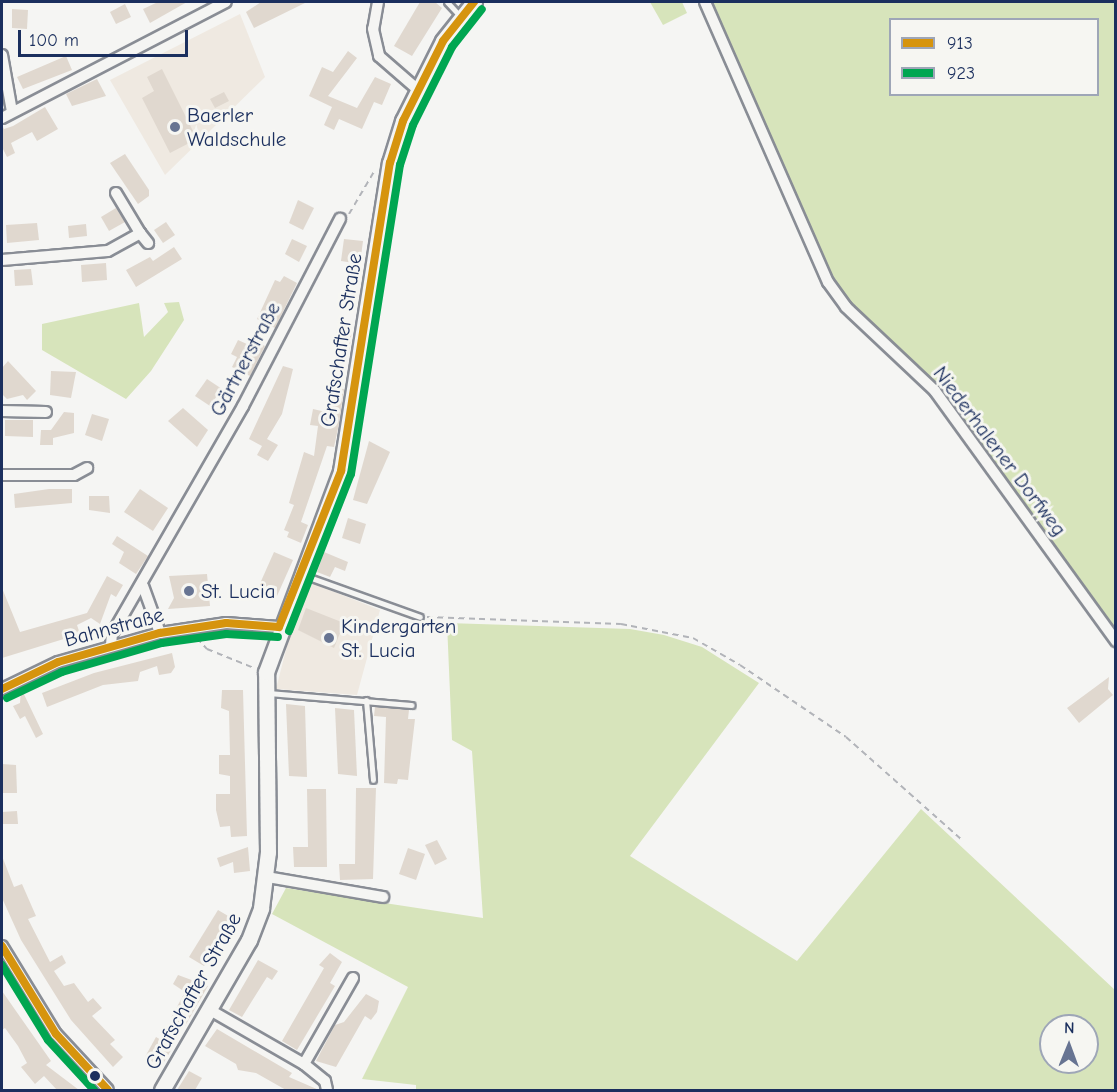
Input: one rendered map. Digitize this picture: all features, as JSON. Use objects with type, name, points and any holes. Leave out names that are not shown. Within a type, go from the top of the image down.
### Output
[{"type":"main road","name":"Grafschafter Straße","points":[[162,1090],[249,940],[267,877],[263,693],[266,672],[279,627],[341,471],[390,164],[417,88],[461,16],[474,2]]},
{"type":"street","points":[[2,118],[226,2]]},
{"type":"street","points":[[378,2],[374,29],[379,56],[417,88]]},
{"type":"street","name":"Niederhalener Dorfweg","points":[[705,2],[828,282],[846,307],[935,391],[1116,641]]},
{"type":"street","points":[[2,56],[12,112]]},
{"type":"street","points":[[116,193],[148,243]]},
{"type":"street","name":"Gärtnerstraße","points":[[111,645],[112,634],[143,586],[340,219]]},
{"type":"street","points":[[2,260],[108,251],[140,233]]},
{"type":"street","points":[[2,411],[46,411]]},
{"type":"street","points":[[2,475],[74,475],[87,468]]},
{"type":"street","points":[[143,586],[160,633]]},
{"type":"street","name":"Bahnstraße","points":[[2,688],[58,662],[111,645],[160,633],[226,623],[279,627]]},
{"type":"street","points":[[267,877],[382,897]]},
{"type":"street","points":[[2,946],[56,1034],[108,1090]]},
{"type":"street","points":[[304,1064],[353,978]]},
{"type":"street","points":[[210,1010],[304,1064],[325,1080],[327,1090]]},
{"type":"lane","points":[[447,2],[461,16]]},
{"type":"lane","points":[[302,574],[420,617]]},
{"type":"lane","points":[[263,693],[411,705]]},
{"type":"lane","points":[[366,700],[373,780]]},
{"type":"path","points":[[340,219],[348,217],[377,166],[390,164]]},
{"type":"path","points":[[420,617],[621,624],[693,638],[741,665],[846,737],[961,838]]},
{"type":"path","points":[[188,628],[207,649],[266,672]]},
{"type":"shaded area","name":"Baerler Waldschule","points":[[240,14],[265,77],[165,175],[110,80]]},
{"type":"shaded area","name":"Kindergarten St. Lucia","points":[[312,583],[380,610],[357,695],[276,689],[290,634]]},
{"type":"green space","points":[[650,2],[682,2],[687,13],[663,25]]},
{"type":"green space","points":[[710,2],[1115,2],[1115,631],[938,385],[848,301],[814,243]]},
{"type":"green space","points":[[179,302],[184,320],[151,371],[126,399],[42,350],[42,324],[139,303],[144,337],[168,312],[164,303]]},
{"type":"green space","points":[[447,623],[630,629],[664,635],[702,647],[759,683],[630,856],[797,961],[921,809],[1115,990],[1115,1090],[416,1090],[416,1085],[362,1079],[408,987],[272,914],[286,888],[483,918],[472,751],[452,740]]},
{"type":"building","points":[[158,2],[187,2],[150,23],[143,9]]},
{"type":"building","points":[[261,2],[307,2],[254,28],[246,12]]},
{"type":"building","points":[[420,2],[435,2],[442,8],[412,56],[394,46]]},
{"type":"building","points":[[125,4],[131,17],[116,24],[110,12]]},
{"type":"building","points":[[12,9],[28,10],[27,29],[12,28]]},
{"type":"building","points":[[348,51],[357,58],[328,96],[357,108],[375,77],[391,84],[382,105],[374,102],[362,129],[339,119],[334,130],[324,125],[332,107],[309,96],[322,67],[333,72]]},
{"type":"building","points":[[66,56],[72,70],[23,89],[17,77]]},
{"type":"building","points":[[162,69],[197,139],[170,153],[142,98],[154,91],[147,77]]},
{"type":"building","points":[[97,79],[106,96],[72,106],[66,94]]},
{"type":"building","points":[[224,92],[229,101],[215,108],[210,99]]},
{"type":"building","points":[[45,107],[58,129],[37,141],[32,132],[11,143],[15,153],[7,157],[2,147],[2,125],[4,129],[13,126]]},
{"type":"building","points":[[125,154],[149,190],[149,196],[138,204],[110,163]]},
{"type":"building","points":[[298,200],[314,208],[303,230],[289,223]]},
{"type":"building","points":[[116,208],[125,222],[109,231],[101,217]]},
{"type":"building","points":[[166,222],[175,235],[163,243],[154,230]]},
{"type":"building","points":[[37,223],[39,240],[7,243],[6,225]]},
{"type":"building","points":[[86,224],[87,236],[69,238],[68,226]]},
{"type":"building","points":[[292,239],[307,246],[299,262],[285,254]]},
{"type":"building","points":[[344,239],[363,241],[360,264],[341,261]]},
{"type":"building","points":[[174,247],[182,259],[136,287],[126,270],[150,257],[153,261]]},
{"type":"building","points":[[106,263],[107,280],[82,282],[81,265]]},
{"type":"building","points":[[31,269],[33,285],[15,286],[14,270]]},
{"type":"building","points":[[284,276],[297,283],[275,328],[257,319],[275,280],[280,282]]},
{"type":"building","points":[[337,328],[352,330],[349,352],[334,350]]},
{"type":"building","points":[[252,339],[265,346],[250,376],[232,367],[237,357],[231,354],[238,340],[249,345]]},
{"type":"building","points":[[8,361],[36,391],[27,400],[23,395],[7,399],[2,394],[2,368]]},
{"type":"building","points":[[283,366],[293,369],[282,414],[267,439],[278,445],[268,461],[257,455],[262,446],[249,439]]},
{"type":"building","points":[[51,371],[76,372],[71,398],[50,395]]},
{"type":"building","points":[[207,379],[222,389],[210,406],[195,396]]},
{"type":"building","points":[[329,387],[344,389],[339,424],[334,447],[327,446],[301,522],[308,525],[301,543],[287,537],[289,532],[284,530],[294,505],[289,503],[304,452],[314,456],[318,426],[310,425],[313,409],[326,412]]},
{"type":"building","points":[[183,408],[208,430],[197,447],[168,421]]},
{"type":"building","points":[[64,412],[74,413],[74,433],[53,438],[53,445],[40,445],[41,430],[51,430]]},
{"type":"building","points":[[92,414],[109,419],[102,441],[85,435]]},
{"type":"building","points":[[5,420],[33,420],[33,437],[5,436]]},
{"type":"building","points":[[369,441],[390,452],[367,504],[353,500]]},
{"type":"building","points":[[49,489],[72,489],[72,503],[15,508],[14,494]]},
{"type":"building","points":[[140,489],[168,508],[153,531],[124,512]]},
{"type":"building","points":[[89,496],[109,496],[110,513],[89,510]]},
{"type":"building","points":[[348,518],[366,524],[360,544],[342,538]]},
{"type":"building","points":[[117,536],[148,556],[136,574],[119,563],[124,552],[112,544]]},
{"type":"building","points":[[274,552],[293,560],[277,596],[258,588]]},
{"type":"building","points":[[324,552],[348,562],[345,571],[335,567],[330,577],[317,572]]},
{"type":"building","name":"St. Lucia","points":[[207,574],[210,606],[168,609],[174,598],[169,576]]},
{"type":"building","points":[[107,576],[123,585],[116,597],[111,594],[100,624],[91,618],[77,625],[80,634],[2,658],[2,588],[20,632],[87,613]]},
{"type":"building","points":[[306,608],[344,623],[334,648],[298,630]]},
{"type":"building","points":[[172,653],[175,667],[171,673],[159,675],[157,666],[140,672],[138,681],[103,685],[47,707],[42,693],[94,673]]},
{"type":"building","points":[[1109,677],[1108,689],[1113,695],[1079,723],[1067,708]]},
{"type":"building","points":[[21,688],[43,734],[36,738],[25,716],[20,719],[13,706],[20,703]]},
{"type":"building","points":[[222,690],[243,690],[247,836],[231,837],[230,826],[220,827],[216,810],[216,794],[230,794],[230,776],[219,774],[219,755],[230,755],[229,711],[221,708]]},
{"type":"building","points":[[286,704],[305,706],[307,777],[289,776]]},
{"type":"building","points":[[375,707],[409,710],[408,719],[415,719],[408,780],[398,779],[397,784],[384,783],[386,717],[374,716]]},
{"type":"building","points":[[335,708],[354,710],[357,776],[338,774]]},
{"type":"building","points":[[2,764],[16,765],[17,793],[2,793]]},
{"type":"building","points":[[356,788],[376,788],[373,879],[340,880],[339,864],[355,864]]},
{"type":"building","points":[[307,789],[326,789],[327,867],[294,867],[293,847],[308,847]]},
{"type":"building","points":[[17,811],[18,824],[2,824],[2,812]]},
{"type":"building","points":[[437,840],[447,859],[435,865],[425,845]]},
{"type":"building","points":[[248,847],[250,871],[234,873],[233,862],[220,867],[217,858]]},
{"type":"building","points":[[408,848],[425,854],[416,880],[399,874]]},
{"type":"building","points":[[2,856],[14,887],[22,884],[36,916],[28,919],[50,962],[62,955],[66,963],[54,971],[64,986],[74,983],[88,1002],[93,998],[102,1008],[92,1016],[115,1040],[110,1044],[123,1057],[113,1067],[71,1020],[21,940],[2,898]]},
{"type":"building","points":[[218,910],[235,920],[204,966],[189,957]]},
{"type":"building","points":[[330,953],[342,962],[330,983],[335,986],[297,1050],[282,1041],[324,968],[319,965]]},
{"type":"building","points":[[258,960],[278,971],[272,980],[267,977],[242,1017],[229,1010]]},
{"type":"building","points":[[178,975],[208,986],[185,1026],[171,1018],[185,992],[173,984]]},
{"type":"building","points":[[2,991],[51,1061],[46,1065],[79,1090],[57,1090],[44,1076],[35,1084],[21,1067],[27,1063],[5,1028],[2,1030]]},
{"type":"building","points":[[366,994],[379,1001],[377,1012],[371,1020],[365,1016],[336,1067],[316,1061],[335,1025],[344,1022]]},
{"type":"building","points":[[217,1029],[292,1073],[289,1077],[319,1090],[286,1090],[256,1073],[238,1070],[236,1064],[205,1046]]},
{"type":"building","points":[[156,1037],[173,1047],[161,1067],[145,1057]]},
{"type":"building","points":[[189,1071],[202,1078],[195,1090],[177,1090]]},
{"type":"transit line","name":"913","points":[[279,627],[341,471],[390,163],[403,121],[443,41],[474,2]]},
{"type":"transit line","name":"923","points":[[289,631],[351,474],[400,165],[413,125],[452,47],[482,9]]},
{"type":"transit line","name":"913","points":[[2,689],[58,662],[160,633],[226,623],[279,627]]},
{"type":"transit line","name":"923","points":[[7,698],[62,672],[162,643],[226,634],[278,637]]},
{"type":"transit line","name":"913","points":[[2,946],[56,1034],[108,1090]]},
{"type":"transit line","name":"923","points":[[2,965],[48,1040],[94,1090]]},
{"type":"place","name":"Baerler Waldschule","points":[[175,127]]},
{"type":"place","name":"St. Lucia","points":[[189,591]]},
{"type":"place","name":"Kindergarten St. Lucia","points":[[329,638]]}]
